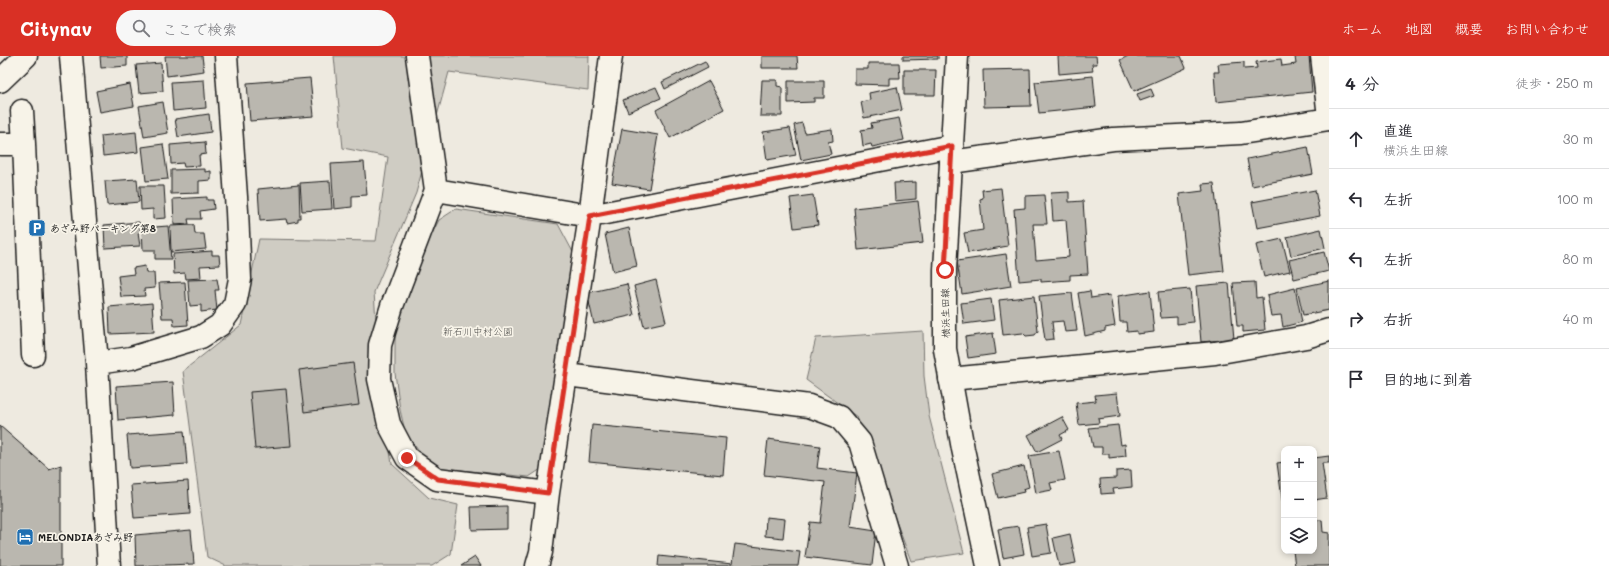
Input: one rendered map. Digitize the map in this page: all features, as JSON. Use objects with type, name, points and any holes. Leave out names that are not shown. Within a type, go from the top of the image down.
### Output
[{"type":"street","points":[[0,58],[27,56]]},
{"type":"street","points":[[0,82],[27,56]]},
{"type":"street","points":[[71,56],[97,363],[109,566]]},
{"type":"street","points":[[97,363],[131,358],[201,337],[220,325],[235,304],[240,279],[237,211],[226,56]]},
{"type":"street","points":[[417,56],[436,190],[392,306],[380,345],[379,380],[389,424],[407,458],[438,479],[548,493]]},
{"type":"street","points":[[537,566],[541,552],[548,493],[567,375],[611,56]]},
{"type":"street","name":"横浜生田線","points":[[957,56],[944,297],[945,349],[963,449],[988,566]]},
{"type":"street","points":[[436,190],[590,216],[952,154],[1113,139],[1241,133],[1329,118],[1322,56]]},
{"type":"street","points":[[22,111],[33,355]]},
{"type":"street","points":[[0,144],[24,144]]},
{"type":"street","points":[[950,379],[1215,353],[1306,337],[1329,330]]},
{"type":"street","points":[[567,375],[810,406],[839,416],[860,442],[897,566]]},
{"type":"green space","points":[[334,56],[589,56],[588,90],[449,72],[416,193],[374,292],[381,395],[392,464],[429,498],[458,505],[451,554],[432,566],[226,566],[207,557],[183,371],[241,325],[259,239],[376,241],[388,157],[343,148]]},
{"type":"green space","name":"新石川中村公園","points":[[456,209],[558,224],[574,254],[541,469],[529,477],[442,468],[423,456],[406,435],[400,410],[395,373],[395,306],[439,220]]},
{"type":"green space","points":[[923,331],[924,376],[929,416],[964,553],[911,561],[857,417],[806,380],[816,338]]},
{"type":"building","points":[[100,56],[127,56],[127,66],[101,68]]},
{"type":"building","points":[[165,56],[202,56],[204,71],[167,76]]},
{"type":"building","points":[[762,56],[797,56],[798,68],[762,68]]},
{"type":"building","points":[[903,56],[938,56],[938,59],[903,60]]},
{"type":"building","points":[[1058,56],[1096,56],[1097,64],[1092,64],[1093,71],[1059,74]]},
{"type":"building","points":[[1128,56],[1181,56],[1186,68],[1134,91],[1120,60]]},
{"type":"building","points":[[1309,56],[1312,92],[1216,102],[1214,72],[1219,72],[1218,64],[1244,62],[1244,69],[1257,68],[1256,62],[1281,59],[1282,66],[1296,64],[1295,57]]},
{"type":"building","points":[[705,61],[708,67],[665,89],[662,82]]},
{"type":"building","points":[[161,63],[163,91],[139,93],[136,65]]},
{"type":"building","points":[[868,63],[899,63],[900,78],[889,78],[889,85],[855,84],[855,69],[868,69]]},
{"type":"building","points":[[1030,69],[1031,106],[984,107],[983,70]]},
{"type":"building","points":[[904,70],[936,70],[935,95],[904,95]]},
{"type":"building","points":[[1093,76],[1096,107],[1039,113],[1035,82]]},
{"type":"building","points":[[310,78],[314,116],[250,121],[247,83]]},
{"type":"building","points":[[204,80],[206,108],[173,111],[171,82]]},
{"type":"building","points":[[762,80],[777,80],[777,86],[782,87],[782,116],[760,116]]},
{"type":"building","points":[[709,81],[724,109],[670,138],[656,110]]},
{"type":"building","points":[[788,81],[824,81],[824,98],[814,98],[814,102],[788,103]]},
{"type":"building","points":[[130,84],[134,106],[100,112],[96,91]]},
{"type":"building","points":[[656,87],[661,98],[628,112],[623,100]]},
{"type":"building","points":[[897,87],[902,110],[864,118],[861,102],[870,100],[869,93]]},
{"type":"building","points":[[1151,89],[1154,96],[1140,101],[1137,94]]},
{"type":"building","points":[[163,102],[168,133],[144,137],[139,106]]},
{"type":"building","points":[[209,114],[211,132],[178,137],[175,119]]},
{"type":"building","points":[[899,118],[904,140],[872,147],[871,144],[863,146],[861,130],[872,128],[871,123]]},
{"type":"building","points":[[802,123],[805,133],[832,129],[833,141],[828,142],[831,154],[801,160],[794,125]]},
{"type":"building","points":[[790,128],[796,155],[767,160],[763,132]]},
{"type":"building","points":[[622,129],[658,135],[649,189],[612,183]]},
{"type":"building","points":[[136,132],[138,152],[103,156],[101,136]]},
{"type":"building","points":[[205,142],[206,154],[199,155],[200,166],[184,167],[183,163],[171,164],[170,145]]},
{"type":"building","points":[[163,144],[168,179],[146,181],[142,147]]},
{"type":"building","points":[[1308,147],[1313,174],[1252,186],[1247,159]]},
{"type":"building","points":[[364,162],[367,195],[352,196],[352,207],[334,209],[331,164]]},
{"type":"building","points":[[205,169],[205,172],[211,171],[211,180],[199,181],[199,193],[171,194],[171,170]]},
{"type":"building","points":[[137,179],[139,202],[107,205],[105,181]]},
{"type":"building","points":[[330,181],[332,209],[302,211],[300,183]]},
{"type":"building","points":[[916,182],[916,199],[895,201],[894,183]]},
{"type":"building","points":[[1214,183],[1224,271],[1188,275],[1179,194],[1203,191],[1202,184]]},
{"type":"building","points":[[299,185],[300,218],[298,218],[298,221],[287,223],[286,219],[260,221],[258,189]]},
{"type":"building","points":[[140,186],[164,186],[166,218],[153,219],[153,209],[141,210]]},
{"type":"building","points":[[1001,188],[1008,246],[968,253],[964,233],[983,230],[980,199],[983,198],[982,190]]},
{"type":"building","points":[[1315,190],[1320,216],[1257,228],[1252,202]]},
{"type":"building","points":[[1069,192],[1069,202],[1083,201],[1088,274],[1070,275],[1070,280],[1041,282],[1041,279],[1019,281],[1014,209],[1025,208],[1025,196],[1044,195],[1047,224],[1033,224],[1036,260],[1069,257],[1066,220],[1053,221],[1051,193]]},
{"type":"building","points":[[813,195],[818,225],[794,228],[790,198]]},
{"type":"building","points":[[207,197],[207,200],[213,200],[214,209],[200,211],[201,219],[188,219],[189,224],[174,225],[173,199]]},
{"type":"building","points":[[918,201],[923,243],[858,250],[854,208]]},
{"type":"building","points":[[139,222],[141,232],[138,233],[140,246],[105,248],[104,225]]},
{"type":"building","points":[[194,225],[195,234],[204,234],[206,249],[171,252],[170,226]]},
{"type":"building","points":[[168,226],[171,259],[155,259],[155,250],[143,250],[142,228]]},
{"type":"building","points":[[629,228],[637,266],[613,272],[605,234]]},
{"type":"building","points":[[1321,229],[1325,248],[1291,256],[1287,237]]},
{"type":"building","points":[[1282,239],[1290,271],[1264,277],[1256,245]]},
{"type":"building","points":[[212,251],[212,255],[219,255],[220,265],[200,266],[201,278],[186,279],[185,273],[174,274],[173,254]]},
{"type":"building","points":[[1324,252],[1329,271],[1294,279],[1289,260]]},
{"type":"building","points":[[1006,254],[1011,286],[962,294],[957,261]]},
{"type":"building","points":[[145,266],[146,273],[154,273],[155,288],[144,289],[145,296],[121,297],[118,276],[134,274],[133,268]]},
{"type":"building","points":[[217,279],[219,290],[215,290],[217,310],[201,312],[201,305],[190,306],[188,280]]},
{"type":"building","points":[[656,280],[666,322],[644,327],[634,286]]},
{"type":"building","points":[[1329,281],[1329,310],[1303,315],[1297,288]]},
{"type":"building","points":[[185,282],[188,325],[174,326],[173,318],[162,318],[159,283]]},
{"type":"building","points":[[1255,282],[1256,298],[1262,297],[1265,330],[1243,332],[1243,326],[1237,326],[1233,283]]},
{"type":"building","points":[[1229,283],[1234,339],[1201,342],[1196,286]]},
{"type":"building","points":[[627,284],[634,315],[594,324],[587,293]]},
{"type":"building","points":[[1295,288],[1302,322],[1283,327],[1281,315],[1271,316],[1267,295]]},
{"type":"building","points":[[1190,289],[1193,322],[1177,324],[1177,317],[1161,318],[1158,292]]},
{"type":"building","points":[[1090,291],[1091,298],[1110,295],[1115,326],[1105,328],[1105,331],[1085,336],[1078,293]]},
{"type":"building","points":[[1150,291],[1154,332],[1137,334],[1137,331],[1127,332],[1126,322],[1120,322],[1118,296]]},
{"type":"building","points":[[1072,293],[1077,331],[1065,332],[1063,321],[1052,322],[1054,339],[1045,340],[1039,296]]},
{"type":"building","points":[[1034,296],[1038,331],[1035,335],[1026,336],[1023,333],[1003,335],[999,300]]},
{"type":"building","points":[[991,299],[994,320],[964,324],[961,303]]},
{"type":"building","points":[[152,303],[154,332],[110,334],[109,307]]},
{"type":"building","points":[[993,333],[996,354],[968,358],[965,337]]},
{"type":"building","points":[[353,363],[359,405],[304,412],[299,370]]},
{"type":"building","points":[[173,382],[175,415],[118,420],[116,386]]},
{"type":"building","points":[[286,389],[291,446],[255,449],[250,392]]},
{"type":"building","points":[[1117,393],[1120,416],[1098,419],[1099,423],[1079,425],[1076,403],[1096,401],[1095,395]]},
{"type":"building","points":[[1062,417],[1069,430],[1060,435],[1062,439],[1037,452],[1028,435]]},
{"type":"building","points":[[592,425],[726,438],[723,475],[589,462]]},
{"type":"building","points":[[1118,425],[1121,445],[1125,444],[1126,456],[1109,458],[1109,454],[1102,454],[1102,447],[1093,447],[1089,428]]},
{"type":"building","points":[[0,426],[49,469],[61,465],[61,566],[0,566]]},
{"type":"building","points":[[184,431],[187,464],[130,468],[127,435]]},
{"type":"building","points":[[768,439],[820,446],[817,468],[857,473],[850,527],[876,531],[872,565],[805,557],[810,522],[820,523],[825,482],[764,475]]},
{"type":"building","points":[[1059,451],[1065,480],[1050,483],[1052,490],[1036,493],[1029,456]]},
{"type":"building","points":[[1329,456],[1329,463],[1322,463],[1327,498],[1317,500],[1317,482],[1317,458]]},
{"type":"building","points":[[1281,462],[1281,491],[1277,463]]},
{"type":"building","points":[[1024,466],[1029,487],[1023,489],[1024,492],[998,498],[992,474]]},
{"type":"building","points":[[1131,470],[1132,487],[1113,489],[1114,493],[1101,494],[1100,479],[1116,478],[1116,471]]},
{"type":"building","points":[[188,481],[190,514],[134,518],[131,485]]},
{"type":"building","points":[[507,506],[507,529],[472,530],[471,507]]},
{"type":"building","points":[[766,517],[785,519],[783,538],[765,536]]},
{"type":"building","points":[[1317,520],[1322,520],[1323,532],[1329,533],[1329,566],[1295,566],[1293,554],[1317,554]]},
{"type":"building","points":[[1046,524],[1051,553],[1032,556],[1027,527]]},
{"type":"building","points":[[1019,526],[1024,554],[1003,558],[998,529]]},
{"type":"building","points":[[191,530],[194,564],[136,566],[135,535]]},
{"type":"building","points":[[1070,534],[1076,563],[1059,566],[1053,538]]},
{"type":"building","points":[[735,544],[800,552],[798,566],[658,566],[659,556],[732,564]]},
{"type":"building","points":[[475,557],[481,566],[461,566]]},
{"type":"place","name":"あざみ野パーキング第8","points":[[37,228]]},
{"type":"place","name":"MELONDIAあざみ野","points":[[25,537]]},
{"type":"route","points":[[407,458],[438,479],[548,493],[590,216],[952,146],[945,270]]}]
